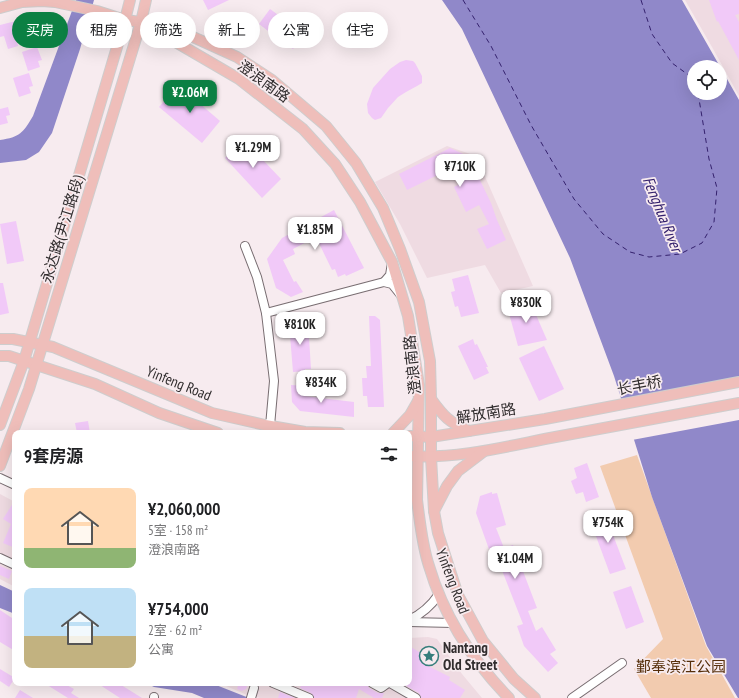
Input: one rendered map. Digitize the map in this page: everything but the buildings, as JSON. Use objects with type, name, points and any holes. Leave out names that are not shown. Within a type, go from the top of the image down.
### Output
[{"type":"main road","name":"永达路(尹江路段)","points":[[127,12],[130,0]]},
{"type":"main road","name":"永达路(尹江路段)","points":[[143,12],[146,0]]},
{"type":"main road","points":[[0,8],[22,2],[42,1],[55,2],[100,12]]},
{"type":"main road","name":"永达路(尹江路段)","points":[[13,430],[29,388],[140,25]]},
{"type":"main road","name":"澄浪南路","points":[[196,38],[237,58],[272,80],[326,126],[356,163],[383,208],[400,249],[419,302],[430,361],[432,399],[431,437]]},
{"type":"main road","name":"永达路(尹江路段)","points":[[0,425],[30,342],[117,48]]},
{"type":"main road","name":"澄浪南路","points":[[186,48],[239,79],[304,129],[335,164],[360,202],[392,262],[408,316],[419,385],[419,399],[413,436]]},
{"type":"main road","name":"Yinfeng Road","points":[[0,339],[13,339],[53,347],[212,412],[293,430]]},
{"type":"main road","points":[[4,356],[36,364],[95,384],[159,413],[209,430]]},
{"type":"main road","name":"长丰桥","points":[[545,419],[739,382]]},
{"type":"main road","points":[[396,430],[410,415],[419,399]]},
{"type":"main road","points":[[432,399],[442,414],[452,424],[469,431]]},
{"type":"main road","points":[[413,456],[431,458],[507,448],[739,403]]},
{"type":"main road","name":"解放南路","points":[[431,437],[545,419]]},
{"type":"main road","name":"永达路(尹江路段)","points":[[0,466],[12,434]]},
{"type":"main road","points":[[413,436],[431,437]]},
{"type":"main road","name":"Yinfeng Road","points":[[413,436],[413,456],[417,500],[428,566],[453,624],[466,647],[488,677],[509,698]]},
{"type":"main road","name":"Yinfeng Road","points":[[431,437],[434,511],[438,534],[458,595],[483,641],[514,679],[536,698]]},
{"type":"main road","points":[[434,511],[447,486],[458,471],[485,450]]},
{"type":"main road","points":[[412,503],[419,516]]},
{"type":"street","points":[[245,246],[257,277],[266,313],[274,381],[270,426]]},
{"type":"street","points":[[384,282],[390,275],[392,262]]},
{"type":"street","points":[[266,313],[384,282],[392,284],[402,296]]},
{"type":"street","points":[[0,478],[12,484]]},
{"type":"street","points":[[0,558],[12,564]]},
{"type":"street","points":[[412,619],[432,605],[439,594]]},
{"type":"street","points":[[412,621],[453,624]]},
{"type":"street","points":[[572,698],[622,663]]},
{"type":"street","points":[[279,686],[309,698]]},
{"type":"street","points":[[394,686],[416,698]]},
{"type":"street","points":[[251,698],[254,688]]},
{"type":"shaded area","points":[[685,0],[739,0],[739,96],[727,74],[727,60],[719,60]]},
{"type":"shaded area","points":[[447,146],[476,156],[533,286],[501,293],[485,265],[427,278],[400,224],[375,182]]},
{"type":"shaded area","points":[[0,494],[12,500],[12,585],[0,579]]},
{"type":"shaded area","name":"Nantang Old Street","points":[[428,637],[437,639],[462,674],[482,698],[260,698],[247,695],[226,686],[412,686],[412,638]]},
{"type":"green space","name":"鄞奉滨江公园","points":[[637,455],[706,646],[735,698],[651,698],[634,669],[663,639],[600,466]]},
{"type":"water","points":[[76,0],[94,0],[91,12],[76,12],[76,48],[80,48],[52,133],[39,152],[26,160],[0,163],[0,140],[17,136],[26,126],[33,116],[58,48],[68,48],[68,22]]},
{"type":"water","name":"Fenghua Rıver","points":[[442,0],[682,0],[716,60],[687,60],[687,100],[727,100],[727,79],[739,100],[739,698],[707,646],[652,497],[614,376],[570,258],[462,29]]},
{"type":"water","points":[[0,585],[12,591],[12,613],[0,608]]},
{"type":"water","points":[[152,686],[219,686],[249,698],[204,698],[192,693]]},
{"type":"pier","points":[[739,377],[739,420],[632,440],[620,400]]},
{"type":"ferry route","points":[[463,0],[491,46],[531,125],[574,199],[603,234],[630,252],[649,257],[680,254],[702,243],[714,222],[717,188],[709,159],[699,100]]},
{"type":"ferry route","points":[[641,0],[652,34],[672,63],[687,74]]},
{"type":"place","name":"Nantang Old Street","points":[[429,656]]}]
